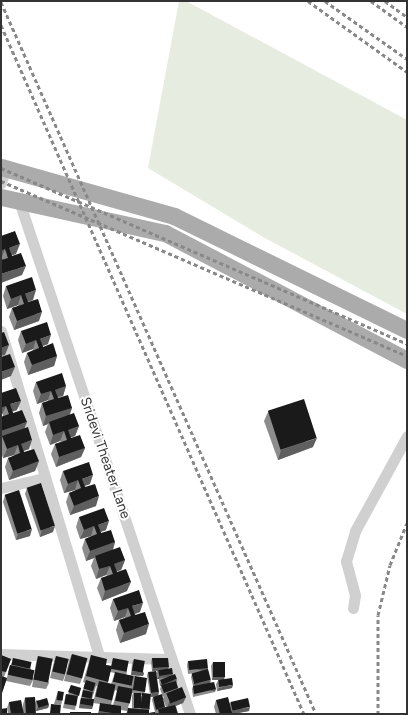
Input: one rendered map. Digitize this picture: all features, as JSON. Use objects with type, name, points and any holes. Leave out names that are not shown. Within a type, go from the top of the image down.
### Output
[{"type":"main road","points":[[3,173],[174,216],[407,330]]},
{"type":"main road","points":[[1,197],[165,233],[407,360]]},
{"type":"street","name":"Sridevi Theater Lane","points":[[19,201],[190,714]]},
{"type":"street","points":[[1,331],[44,478],[99,655]]},
{"type":"street","points":[[6,394],[18,391]]},
{"type":"street","points":[[353,608],[355,595],[346,561],[355,531],[407,436]]},
{"type":"street","points":[[1,488],[44,478]]},
{"type":"street","points":[[1,654],[99,655],[173,660]]},
{"type":"shaded area","points":[[179,1],[186,1],[407,120],[407,314],[263,237],[148,168]]},
{"type":"building","points":[[15,231],[20,244],[9,248],[12,256],[21,253],[26,266],[1,274],[1,260],[8,258],[5,249],[1,251],[1,236]]},
{"type":"building","points":[[32,277],[36,290],[25,294],[28,302],[38,299],[42,312],[17,321],[12,308],[24,304],[21,295],[11,299],[6,286]]},
{"type":"building","points":[[47,322],[51,335],[40,339],[43,347],[53,343],[57,356],[32,365],[27,353],[39,348],[36,340],[26,344],[21,331]]},
{"type":"building","points":[[4,332],[9,345],[1,348],[1,333]]},
{"type":"building","points":[[10,354],[15,367],[1,372],[1,357]]},
{"type":"building","points":[[62,373],[66,386],[55,390],[58,398],[68,395],[72,408],[46,416],[42,403],[54,399],[51,391],[41,394],[36,382]]},
{"type":"building","points":[[16,388],[21,401],[10,404],[13,413],[22,410],[27,422],[1,431],[1,417],[9,414],[6,406],[1,408],[1,393]]},
{"type":"building","points":[[304,399],[317,438],[281,450],[268,411]]},
{"type":"building","points":[[74,413],[79,426],[68,430],[71,438],[80,435],[85,448],[59,457],[55,444],[67,440],[64,431],[53,435],[49,422]]},
{"type":"building","points":[[28,427],[32,440],[21,444],[24,452],[34,449],[39,461],[13,471],[8,458],[20,453],[18,445],[7,449],[2,436]]},
{"type":"building","points":[[89,462],[93,475],[82,479],[85,487],[95,484],[99,496],[74,506],[69,493],[81,488],[78,480],[68,484],[63,471]]},
{"type":"building","points":[[41,483],[55,526],[41,530],[27,488]]},
{"type":"building","points":[[19,490],[32,529],[17,534],[5,495]]},
{"type":"building","points":[[104,508],[109,521],[98,525],[101,533],[111,530],[115,542],[90,551],[85,539],[97,534],[94,526],[84,530],[79,517]]},
{"type":"building","points":[[120,547],[125,560],[114,564],[117,572],[126,569],[131,582],[105,591],[101,578],[113,574],[110,566],[99,569],[95,556]]},
{"type":"building","points":[[139,590],[143,603],[132,606],[135,615],[145,612],[149,624],[124,633],[119,620],[131,616],[128,608],[118,611],[113,599]]},
{"type":"building","points":[[72,654],[87,658],[82,678],[67,674]]},
{"type":"building","points":[[1,655],[11,659],[6,672],[1,671]]},
{"type":"building","points":[[91,655],[107,659],[106,665],[112,666],[108,682],[86,676]]},
{"type":"building","points":[[38,656],[53,659],[48,682],[33,680]]},
{"type":"building","points":[[56,656],[69,659],[65,675],[52,672]]},
{"type":"building","points":[[13,658],[32,662],[30,669],[12,665]]},
{"type":"building","points":[[113,658],[129,661],[127,672],[111,669]]},
{"type":"building","points":[[152,658],[168,658],[169,667],[153,668]]},
{"type":"building","points":[[134,659],[145,661],[143,673],[132,671]]},
{"type":"building","points":[[207,659],[208,668],[189,670],[188,661]]},
{"type":"building","points":[[213,662],[225,662],[225,677],[213,677]]},
{"type":"building","points":[[10,665],[34,670],[32,680],[8,675]]},
{"type":"building","points":[[172,668],[173,674],[159,676],[158,670]]},
{"type":"building","points":[[208,669],[211,680],[194,684],[192,673]]},
{"type":"building","points":[[156,671],[159,692],[151,693],[148,672]]},
{"type":"building","points":[[115,672],[134,676],[132,686],[113,682]]},
{"type":"building","points":[[175,674],[177,679],[162,685],[160,680]]},
{"type":"building","points":[[1,676],[7,678],[2,693],[1,692]]},
{"type":"building","points":[[135,676],[147,678],[145,692],[133,690]]},
{"type":"building","points":[[232,678],[233,685],[219,687],[218,680]]},
{"type":"building","points":[[86,680],[96,683],[93,692],[83,689]]},
{"type":"building","points":[[99,681],[116,685],[112,700],[95,697]]},
{"type":"building","points":[[176,681],[178,688],[164,693],[161,685]]},
{"type":"building","points":[[214,682],[216,689],[194,694],[193,686]]},
{"type":"building","points":[[71,685],[81,688],[79,696],[68,692]]},
{"type":"building","points":[[118,686],[133,689],[130,704],[115,701]]},
{"type":"building","points":[[182,687],[186,697],[170,704],[166,693]]},
{"type":"building","points":[[83,690],[93,692],[91,699],[82,697]]},
{"type":"building","points":[[58,691],[64,692],[63,701],[57,700]]},
{"type":"building","points":[[134,693],[141,693],[141,708],[134,708]]},
{"type":"building","points":[[142,693],[151,694],[149,709],[140,708]]},
{"type":"building","points":[[66,694],[78,696],[76,706],[64,704]]},
{"type":"building","points":[[162,694],[165,707],[156,710],[153,697]]},
{"type":"building","points":[[35,697],[36,714],[26,714],[25,698]]},
{"type":"building","points":[[228,697],[232,713],[220,714],[216,700]]},
{"type":"building","points":[[47,698],[49,705],[38,708],[36,701]]},
{"type":"building","points":[[81,698],[94,699],[93,706],[80,704]]},
{"type":"building","points":[[248,698],[250,707],[232,711],[230,702]]},
{"type":"building","points":[[21,700],[24,714],[11,714],[9,702]]},
{"type":"building","points":[[100,703],[121,706],[121,714],[99,711]]},
{"type":"building","points":[[51,704],[61,705],[60,714],[50,713]]},
{"type":"building","points":[[175,705],[178,714],[159,714],[158,709]]},
{"type":"building","points":[[7,708],[7,714],[1,714],[1,709]]},
{"type":"building","points":[[128,708],[149,710],[149,714],[127,714]]},
{"type":"building","points":[[70,712],[91,712],[91,714],[70,714]]},
{"type":"railway","points":[[308,1],[407,72]]},
{"type":"railway","points":[[325,1],[407,59]]},
{"type":"railway","points":[[371,1],[407,27]]},
{"type":"railway","points":[[385,1],[407,17]]},
{"type":"railway","points":[[1,2],[316,714]]},
{"type":"railway","points":[[1,25],[304,714]]},
{"type":"railway","points":[[1,168],[407,344]]},
{"type":"railway","points":[[1,181],[407,356]]},
{"type":"railway","points":[[378,714],[378,615],[390,565],[407,523]]}]
